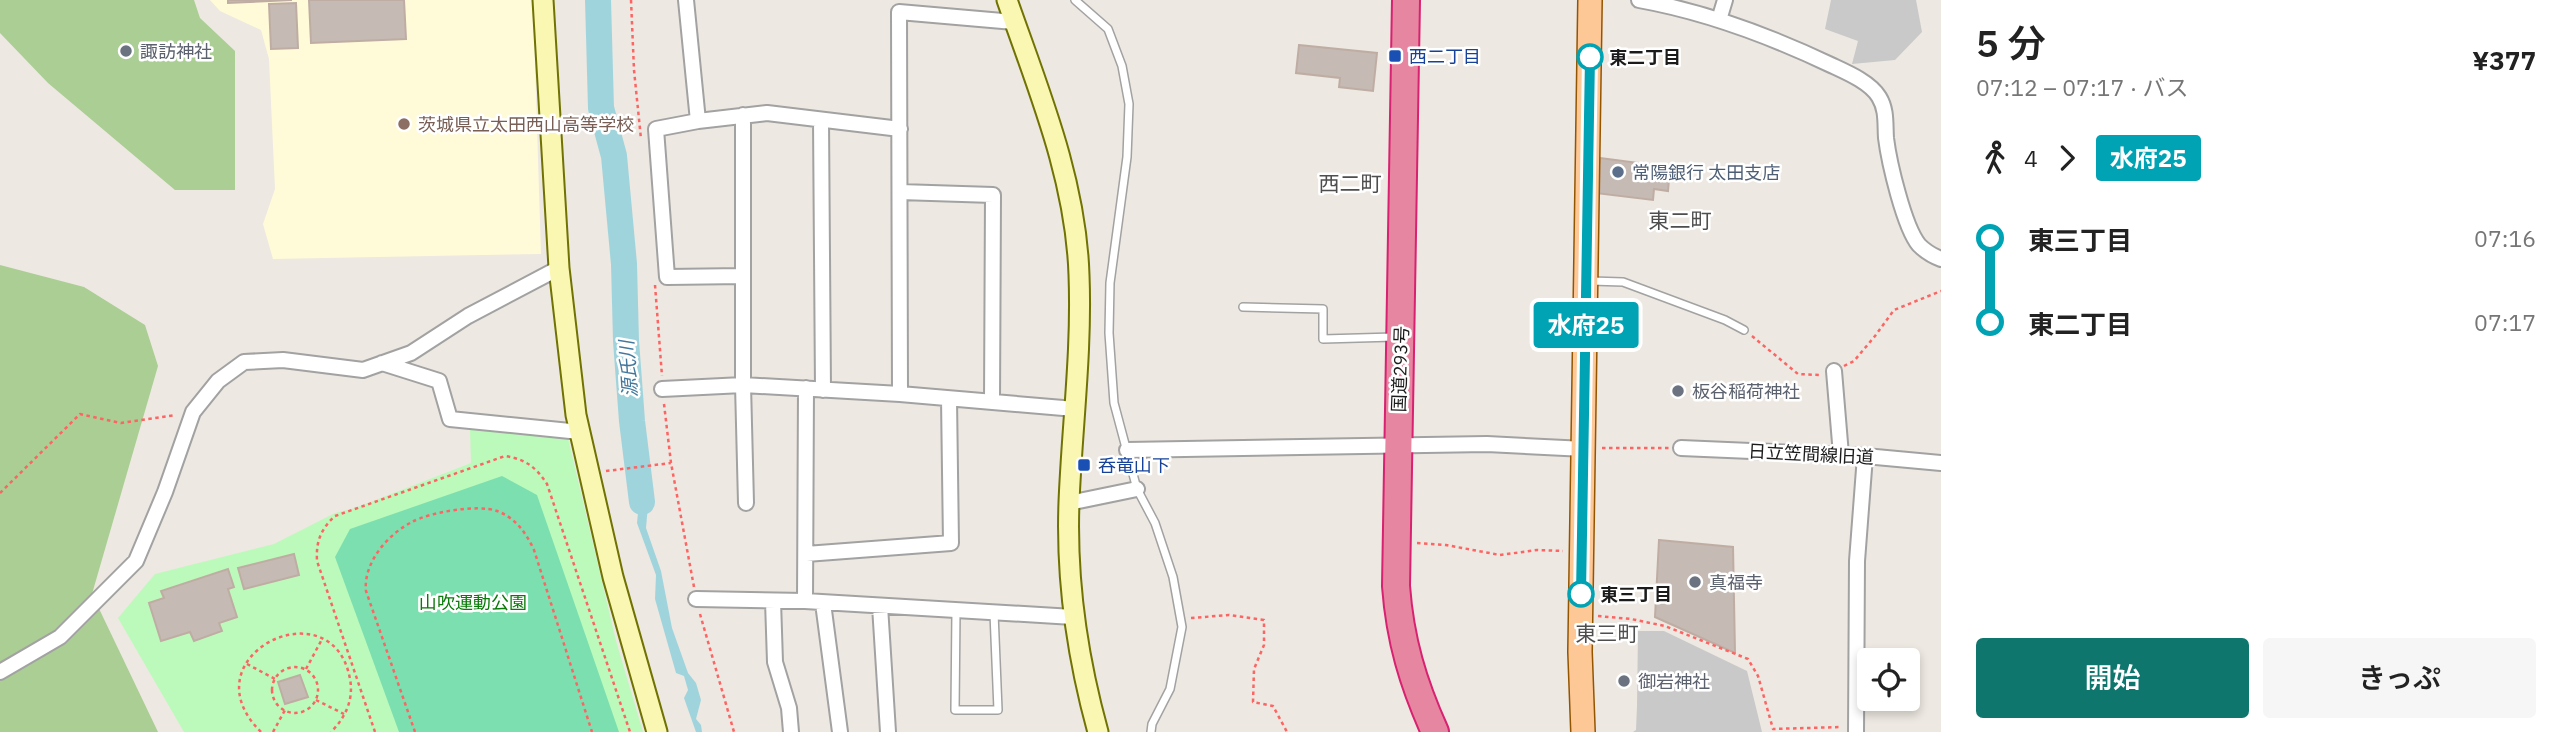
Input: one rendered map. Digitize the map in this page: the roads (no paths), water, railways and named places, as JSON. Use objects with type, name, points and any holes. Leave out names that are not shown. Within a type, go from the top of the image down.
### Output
[{"type":"highway","name":"国道293号","points":[[1406,0],[1396,541],[1399,622],[1417,692],[1435,732]]},
{"type":"main road","points":[[1583,732],[1580,652],[1590,0]]},
{"type":"street","points":[[543,0],[559,268],[580,432],[613,577],[657,732]]},
{"type":"street","points":[[686,0],[698,121]]},
{"type":"street","points":[[1006,0],[1051,125],[1074,226],[1079,275],[1069,503],[1073,617],[1083,676],[1098,732]]},
{"type":"street","points":[[1639,0],[1719,20],[1818,59],[1844,71],[1878,95],[1886,117],[1891,164],[1910,228],[1919,245],[1932,256],[1941,259]]},
{"type":"street","points":[[1719,20],[1724,0]]},
{"type":"street","points":[[900,394],[899,12],[1014,22]]},
{"type":"street","points":[[743,276],[667,277],[656,129],[767,113],[900,129]]},
{"type":"street","points":[[743,115],[746,503]]},
{"type":"street","points":[[821,120],[823,390]]},
{"type":"street","points":[[900,192],[993,195],[992,402]]},
{"type":"street","points":[[0,672],[60,637],[136,561],[165,492],[193,412],[218,381],[244,362],[283,360],[363,370],[411,352],[468,316],[559,268]]},
{"type":"street","points":[[382,363],[439,381],[450,419],[580,432]]},
{"type":"street","points":[[1834,371],[1841,455]]},
{"type":"street","points":[[663,389],[743,385],[806,388],[1075,409]]},
{"type":"street","points":[[805,601],[806,388]]},
{"type":"street","points":[[806,554],[951,543],[949,399]]},
{"type":"street","points":[[1126,450],[1488,444],[1585,449]]},
{"type":"street","name":"日立笠間線旧道","points":[[1681,448],[1866,456],[1941,463]]},
{"type":"street","points":[[1856,730],[1857,561],[1866,456]]},
{"type":"street","points":[[1069,503],[1137,489]]},
{"type":"street","points":[[696,599],[805,601],[1073,617]]},
{"type":"street","points":[[773,601],[775,662],[789,708],[791,732]]},
{"type":"street","points":[[823,603],[840,732]]},
{"type":"street","points":[[880,606],[888,732]]},
{"type":"lane","points":[[1075,0],[1108,29],[1122,66],[1129,104],[1127,157],[1110,283],[1109,333],[1114,403],[1137,489],[1155,523],[1173,577],[1182,627],[1170,689],[1152,724],[1151,732]]},
{"type":"lane","points":[[1586,281],[1623,282],[1725,320],[1744,330]]},
{"type":"lane","points":[[1243,307],[1323,309],[1323,339],[1401,337]]},
{"type":"lane","points":[[957,611],[956,709],[998,710],[994,613]]},
{"type":"water","points":[[643,469],[643,483],[649,494],[646,528],[661,571],[672,628],[701,700],[696,719],[702,732],[696,732],[684,698],[688,690],[684,676],[676,673],[655,599],[656,575],[637,523],[640,492],[632,470]]},
{"type":"waterway","name":"源氏川","points":[[598,0],[601,108],[614,156],[624,264],[632,421],[642,502]]},
{"type":"place","name":"諏訪神社","points":[[126,51]]},
{"type":"place","name":"西二丁目","points":[[1395,56]]},
{"type":"place","name":"東二丁目","points":[[1590,57]]},
{"type":"place","name":"茨城県立太田西山高等学校","points":[[404,124]]},
{"type":"place","name":"常陽銀行 太田支店","points":[[1618,172]]},
{"type":"place","name":"板谷稲荷神社","points":[[1678,391]]},
{"type":"place","name":"呑竜山下","points":[[1084,465]]},
{"type":"place","name":"真福寺","points":[[1695,582]]},
{"type":"place","name":"東三丁目","points":[[1581,594]]},
{"type":"place","name":"御岩神社","points":[[1624,681]]},
{"type":"district","name":"西二町","points":[[1350,183]]},
{"type":"district","name":"東二町","points":[[1680,220]]},
{"type":"district","name":"東三町","points":[[1607,633]]},
{"type":"park label","name":"山吹運動公園","points":[[473,602]]}]
